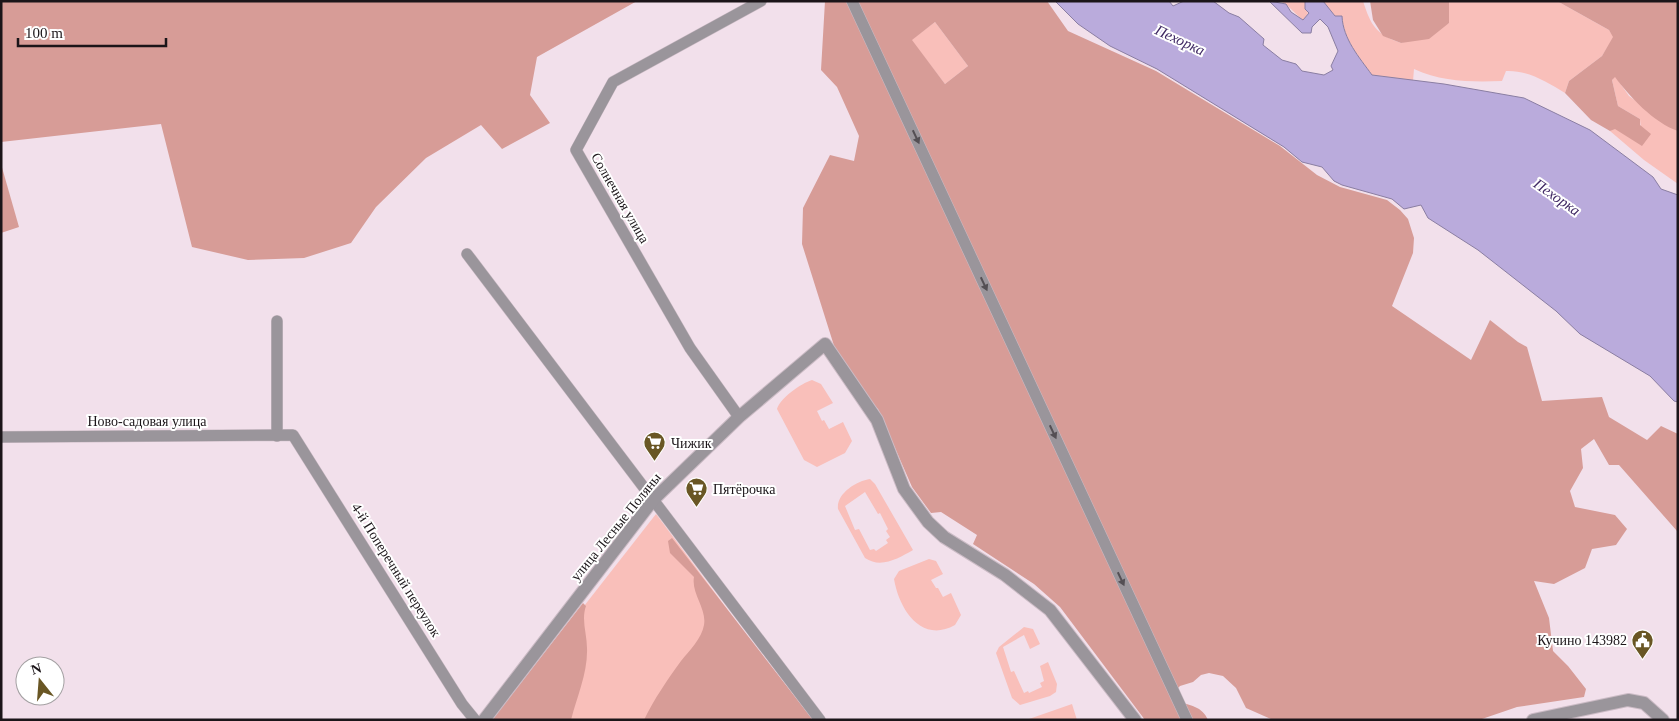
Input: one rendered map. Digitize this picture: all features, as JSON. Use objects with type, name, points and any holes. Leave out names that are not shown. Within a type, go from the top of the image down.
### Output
[{"type":"street","name":"Солнечная улица","points":[[739,417],[685,339],[576,150],[613,82],[761,1]]},
{"type":"street","points":[[852,1],[1187,720]]},
{"type":"street","points":[[467,254],[820,720]]},
{"type":"street","points":[[277,321],[277,436]]},
{"type":"street","name":"улица Лесные Поляны","points":[[484,720],[653,500],[739,417],[825,344],[875,415],[904,489],[928,522],[944,538],[1005,575],[1050,610],[1135,720]]},
{"type":"street","name":"Ново-садовая улица","points":[[1,437],[293,436]]},
{"type":"street","name":"4-й Поперечный переулок","points":[[293,436],[462,704],[475,720]]},
{"type":"street","points":[[1533,720],[1628,700],[1644,703],[1663,720]]},
{"type":"shaded area","points":[[1,1],[637,1],[537,57],[530,95],[550,123],[502,149],[481,125],[426,158],[376,207],[351,243],[304,258],[248,260],[192,247],[161,124],[1,142]]},
{"type":"shaded area","points":[[825,1],[1047,1],[1068,31],[1156,71],[1280,146],[1317,175],[1340,187],[1387,200],[1400,210],[1408,219],[1414,238],[1413,253],[1392,306],[1471,360],[1490,320],[1527,347],[1542,401],[1602,397],[1609,417],[1647,440],[1661,426],[1678,434],[1678,540],[1677,531],[1619,465],[1609,465],[1594,439],[1581,449],[1583,468],[1570,491],[1575,507],[1615,515],[1627,529],[1616,545],[1592,549],[1585,568],[1554,584],[1534,581],[1549,618],[1553,651],[1586,689],[1584,697],[1517,707],[1479,720],[1273,720],[1246,708],[1236,688],[1223,676],[1209,673],[1201,675],[1193,682],[1180,686],[1173,693],[1176,702],[1199,709],[1208,720],[1145,720],[1060,607],[1034,584],[973,544],[977,535],[941,512],[931,513],[912,487],[878,409],[863,394],[836,352],[802,244],[803,208],[830,155],[854,161],[859,136],[837,87],[821,70]],"holes":[[[935,22],[968,66],[945,84],[912,40]]]},
{"type":"shaded area","points":[[1280,1],[1305,1],[1308,14],[1303,20],[1286,4]]},
{"type":"shaded area","points":[[1323,1],[1363,1],[1369,17],[1376,28],[1386,36],[1401,43],[1449,23],[1449,1],[1557,1],[1609,30],[1614,37],[1602,56],[1569,81],[1565,93],[1537,78],[1514,71],[1506,71],[1502,81],[1480,81],[1446,79],[1414,69],[1413,81],[1372,75],[1349,40],[1345,32],[1342,16],[1335,16]]},
{"type":"shaded area","points":[[1370,1],[1449,1],[1449,23],[1429,39],[1401,43],[1383,36],[1373,20]]},
{"type":"shaded area","points":[[1557,1],[1678,1],[1678,131],[1651,115],[1627,92],[1615,77],[1612,80],[1618,106],[1640,119],[1640,125],[1651,134],[1642,146],[1615,129],[1610,131],[1591,120],[1565,93],[1569,81],[1602,56],[1613,37],[1609,30]]},
{"type":"shaded area","points":[[935,22],[968,66],[945,84],[911,40]]},
{"type":"shaded area","points":[[1615,76],[1629,96],[1678,131],[1678,184],[1644,160],[1610,131],[1615,128],[1642,145],[1640,119],[1618,106],[1612,80]]},
{"type":"shaded area","points":[[1,164],[19,227],[1,233]]},
{"type":"shaded area","points":[[812,380],[821,384],[833,403],[817,411],[822,421],[824,420],[829,429],[843,422],[852,441],[845,453],[817,467],[804,460],[777,409],[782,400],[803,384]]},
{"type":"shaded area","points":[[870,479],[875,484],[913,550],[896,559],[884,562],[877,563],[865,558],[838,509],[838,503],[848,489]],"holes":[[[865,492],[878,514],[880,513],[890,537],[886,540],[888,543],[876,551],[874,549],[870,550],[859,529],[855,530],[845,506]]]},
{"type":"shaded area","points":[[656,514],[810,720],[495,720]]},
{"type":"shaded area","points":[[672,538],[813,720],[644,720],[666,682],[698,639],[704,625],[694,577],[670,553],[668,541]]},
{"type":"shaded area","points":[[929,559],[936,561],[943,574],[931,580],[943,597],[951,593],[961,615],[955,625],[943,630],[932,630],[922,627],[914,620],[901,602],[894,579],[899,571]]},
{"type":"shaded area","points":[[583,603],[586,606],[584,622],[587,657],[584,675],[571,720],[492,720]]},
{"type":"shaded area","points":[[1024,627],[1033,629],[1040,644],[1030,649],[1024,635],[1003,647],[1011,672],[1014,671],[1024,693],[1028,691],[1029,693],[1042,687],[1040,683],[1044,681],[1040,666],[1048,662],[1057,684],[1056,692],[1050,696],[1020,705],[1012,698],[996,653],[999,647]]},
{"type":"shaded area","points":[[1072,704],[1077,720],[1029,719]]},
{"type":"water","name":"Пехорка","points":[[1055,1],[1169,1],[1173,6],[1184,1],[1213,1],[1229,13],[1239,17],[1264,39],[1263,45],[1282,60],[1296,64],[1302,71],[1324,75],[1333,70],[1331,66],[1338,51],[1328,27],[1320,19],[1312,27],[1311,33],[1302,33],[1269,1],[1286,4],[1291,12],[1303,20],[1309,13],[1305,9],[1305,1],[1323,1],[1335,16],[1342,16],[1345,32],[1349,40],[1372,75],[1444,84],[1524,98],[1590,130],[1653,177],[1661,189],[1678,195],[1678,402],[1674,401],[1650,376],[1580,334],[1556,311],[1478,250],[1428,218],[1421,205],[1404,209],[1392,199],[1334,181],[1322,167],[1302,162],[1284,147],[1157,69],[1110,46],[1078,24]]},
{"type":"place","name":"Чижик","points":[[655,462]]},
{"type":"place","name":"Пятёрочка","points":[[697,508]]},
{"type":"place","name":"Кучино 143982","points":[[1643,659]]}]
